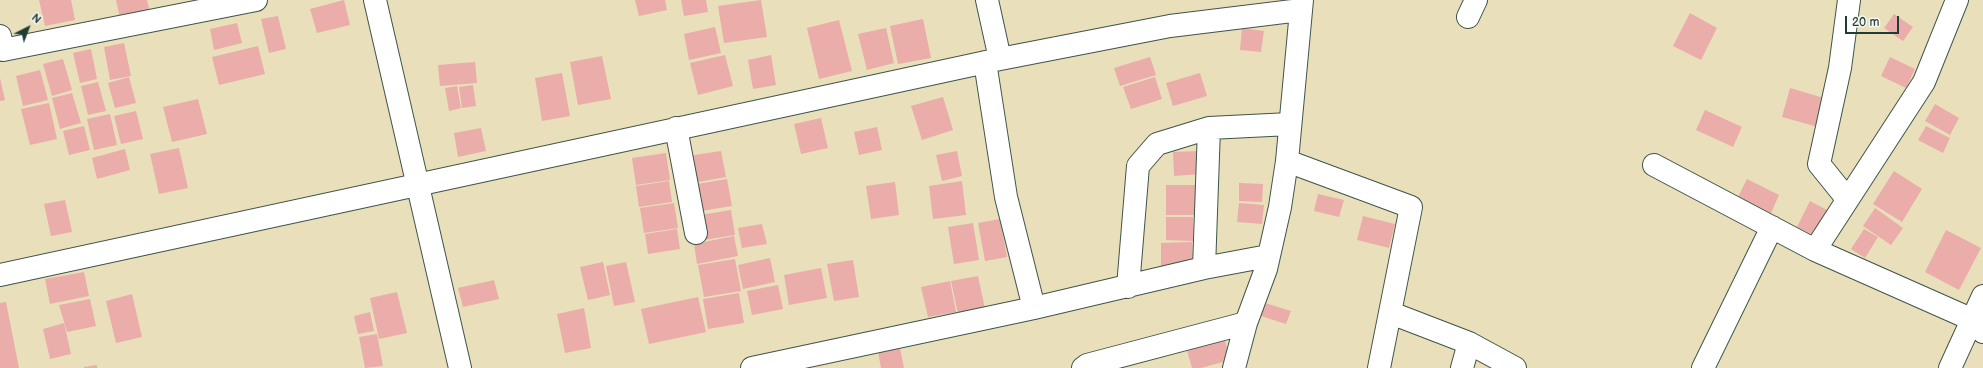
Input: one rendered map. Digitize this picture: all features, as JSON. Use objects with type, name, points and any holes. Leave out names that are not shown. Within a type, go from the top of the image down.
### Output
[{"type":"street","points":[[0,36],[3,50],[256,0]]},
{"type":"street","points":[[375,0],[419,184],[460,368]]},
{"type":"street","points":[[987,0],[1006,197],[1034,308]]},
{"type":"street","points":[[1844,195],[1819,164],[1840,68],[1848,0]]},
{"type":"street","points":[[1815,250],[1924,82],[1957,0]]},
{"type":"street","points":[[0,276],[992,60],[1170,26],[1301,5],[1287,161],[1280,208],[1266,269],[1246,323],[1234,368]]},
{"type":"street","points":[[1128,287],[1138,166],[1157,144],[1209,128],[1290,124]]},
{"type":"street","points":[[676,128],[696,233]]},
{"type":"street","points":[[1204,268],[1209,128]]},
{"type":"street","points":[[1287,161],[1411,207],[1379,368]]},
{"type":"street","points":[[1654,165],[1815,250],[1978,326]]},
{"type":"street","points":[[1703,368],[1772,228]]},
{"type":"street","points":[[752,368],[1034,308],[1204,268],[1268,256]]},
{"type":"street","points":[[1950,368],[1978,326],[1983,296]]},
{"type":"street","points":[[1391,313],[1469,344],[1515,368]]},
{"type":"street","points":[[1083,368],[1087,365],[1246,323]]},
{"type":"street","points":[[1462,368],[1469,344]]},
{"type":"building","points":[[39,0],[71,0],[75,20],[45,26]]},
{"type":"building","points":[[116,0],[147,0],[151,17],[121,23]]},
{"type":"building","points":[[344,0],[350,25],[317,33],[310,9]]},
{"type":"building","points":[[635,0],[665,0],[667,10],[639,16]]},
{"type":"building","points":[[681,0],[706,0],[708,12],[684,16]]},
{"type":"building","points":[[761,0],[767,37],[724,43],[718,6]]},
{"type":"building","points":[[1690,13],[1717,28],[1701,60],[1673,46]]},
{"type":"building","points":[[1894,14],[1913,27],[1903,41],[1884,28]]},
{"type":"building","points":[[278,16],[286,49],[269,53],[261,19]]},
{"type":"building","points":[[923,19],[931,58],[898,64],[890,26]]},
{"type":"building","points":[[839,20],[852,71],[819,79],[807,28]]},
{"type":"building","points":[[237,23],[242,43],[214,50],[210,29]]},
{"type":"building","points":[[715,27],[721,53],[689,60],[684,34]]},
{"type":"building","points":[[886,28],[894,63],[867,70],[858,34]]},
{"type":"building","points":[[1242,28],[1264,31],[1261,52],[1240,50]]},
{"type":"building","points":[[124,43],[131,76],[110,80],[104,47]]},
{"type":"building","points":[[258,46],[265,74],[219,85],[212,57]]},
{"type":"building","points":[[91,49],[97,79],[80,83],[73,53]]},
{"type":"building","points":[[725,55],[733,86],[698,95],[690,63]]},
{"type":"building","points":[[771,55],[776,85],[753,89],[748,60]]},
{"type":"building","points":[[602,56],[611,99],[578,105],[570,62]]},
{"type":"building","points":[[1150,57],[1156,75],[1120,86],[1114,68]]},
{"type":"building","points":[[1890,57],[1915,69],[1906,88],[1881,76]]},
{"type":"building","points":[[63,59],[72,90],[52,96],[43,64]]},
{"type":"building","points":[[475,62],[477,83],[440,86],[438,65]]},
{"type":"building","points":[[40,70],[48,100],[23,106],[16,76]]},
{"type":"building","points":[[562,73],[570,116],[542,121],[535,78]]},
{"type":"building","points":[[1200,73],[1207,96],[1173,106],[1166,83]]},
{"type":"building","points":[[129,77],[136,103],[115,108],[108,83]]},
{"type":"building","points":[[1155,77],[1162,99],[1131,109],[1123,87]]},
{"type":"building","points":[[0,78],[5,100],[0,101]]},
{"type":"building","points":[[98,82],[106,111],[88,115],[81,86]]},
{"type":"building","points":[[473,85],[476,106],[462,108],[459,87]]},
{"type":"building","points":[[457,86],[461,108],[449,111],[445,88]]},
{"type":"building","points":[[1790,88],[1827,99],[1818,127],[1782,117]]},
{"type":"building","points":[[72,93],[81,123],[60,129],[52,98]]},
{"type":"building","points":[[943,97],[953,130],[922,140],[911,106]]},
{"type":"building","points":[[198,99],[207,134],[172,142],[163,107]]},
{"type":"building","points":[[49,103],[57,139],[30,145],[21,109]]},
{"type":"building","points":[[1935,104],[1959,118],[1950,135],[1925,121]]},
{"type":"building","points":[[1705,110],[1742,127],[1733,147],[1696,130]]},
{"type":"building","points":[[136,111],[143,139],[121,144],[114,116]]},
{"type":"building","points":[[110,114],[117,145],[94,150],[87,119]]},
{"type":"building","points":[[821,118],[828,148],[801,154],[794,124]]},
{"type":"building","points":[[84,126],[90,150],[69,155],[63,131]]},
{"type":"building","points":[[1926,126],[1950,138],[1943,153],[1918,140]]},
{"type":"building","points":[[877,127],[882,150],[859,155],[854,132]]},
{"type":"building","points":[[481,128],[486,151],[458,157],[454,133]]},
{"type":"building","points":[[179,148],[188,188],[159,194],[150,154]]},
{"type":"building","points":[[125,149],[130,170],[97,179],[92,158]]},
{"type":"building","points":[[721,151],[726,177],[693,183],[688,156]]},
{"type":"building","points":[[957,151],[962,176],[942,181],[936,155]]},
{"type":"building","points":[[1198,151],[1200,174],[1174,176],[1173,152]]},
{"type":"building","points":[[666,153],[670,180],[636,185],[632,158]]},
{"type":"building","points":[[1894,171],[1922,189],[1902,222],[1873,204]]},
{"type":"building","points":[[727,179],[732,206],[689,213],[685,186]]},
{"type":"building","points":[[1747,179],[1779,195],[1771,213],[1738,197]]},
{"type":"building","points":[[669,181],[672,202],[639,207],[636,186]]},
{"type":"building","points":[[962,181],[966,215],[933,219],[929,186]]},
{"type":"building","points":[[895,182],[899,215],[871,219],[866,186]]},
{"type":"building","points":[[1239,183],[1263,184],[1262,202],[1239,201]]},
{"type":"building","points":[[1166,185],[1197,185],[1197,215],[1166,215]]},
{"type":"building","points":[[1318,194],[1344,200],[1339,217],[1314,211]]},
{"type":"building","points":[[65,200],[72,232],[51,236],[44,204]]},
{"type":"building","points":[[1810,201],[1842,218],[1830,243],[1797,227]]},
{"type":"building","points":[[674,203],[678,228],[644,233],[640,208]]},
{"type":"building","points":[[1239,203],[1264,205],[1262,224],[1237,222]]},
{"type":"building","points":[[1875,208],[1903,228],[1891,245],[1863,226]]},
{"type":"building","points":[[731,210],[735,235],[692,242],[688,217]]},
{"type":"building","points":[[1363,216],[1395,224],[1389,248],[1357,240]]},
{"type":"building","points":[[1166,217],[1193,217],[1193,241],[1166,240]]},
{"type":"building","points":[[1000,219],[1007,257],[985,261],[978,223]]},
{"type":"building","points":[[973,223],[979,260],[954,264],[948,227]]},
{"type":"building","points":[[762,224],[767,244],[742,248],[738,228]]},
{"type":"building","points":[[677,229],[680,249],[648,254],[645,234]]},
{"type":"building","points":[[1864,229],[1878,237],[1865,258],[1851,249]]},
{"type":"building","points":[[1946,230],[1981,248],[1959,290],[1925,272]]},
{"type":"building","points":[[734,236],[738,256],[697,264],[694,244]]},
{"type":"building","points":[[1192,242],[1193,265],[1161,266],[1161,243]]},
{"type":"building","points":[[770,258],[775,282],[743,289],[738,265]]},
{"type":"building","points":[[735,259],[741,291],[704,297],[698,265]]},
{"type":"building","points":[[853,260],[859,297],[834,301],[827,264]]},
{"type":"building","points":[[603,262],[610,295],[588,300],[580,267]]},
{"type":"building","points":[[626,262],[635,302],[614,306],[606,266]]},
{"type":"building","points":[[821,268],[827,298],[789,305],[784,275]]},
{"type":"building","points":[[84,272],[89,296],[50,304],[45,279]]},
{"type":"building","points":[[978,276],[985,309],[958,314],[951,281]]},
{"type":"building","points":[[494,280],[499,299],[463,307],[458,288]]},
{"type":"building","points":[[950,281],[956,312],[928,317],[921,287]]},
{"type":"building","points":[[778,285],[783,309],[752,315],[747,291]]},
{"type":"building","points":[[397,292],[407,333],[379,339],[370,298]]},
{"type":"building","points":[[739,293],[744,323],[708,329],[703,299]]},
{"type":"building","points":[[132,294],[142,337],[116,343],[106,301]]},
{"type":"building","points":[[698,297],[706,332],[649,344],[641,309]]},
{"type":"building","points":[[90,299],[96,326],[67,332],[59,305]]},
{"type":"building","points":[[6,302],[19,368],[0,368],[0,303]]},
{"type":"building","points":[[1265,303],[1291,311],[1286,324],[1261,316]]},
{"type":"building","points":[[584,308],[591,348],[565,353],[557,314]]},
{"type":"building","points":[[370,312],[374,331],[358,334],[354,316]]},
{"type":"building","points":[[64,323],[71,354],[50,359],[43,329]]},
{"type":"building","points":[[377,334],[383,366],[365,368],[359,337]]},
{"type":"building","points":[[1224,337],[1230,360],[1201,368],[1192,368],[1186,347]]},
{"type":"building","points":[[900,348],[904,368],[881,368],[878,352]]},
{"type":"building","points":[[97,365],[97,368],[84,368],[84,367]]}]
